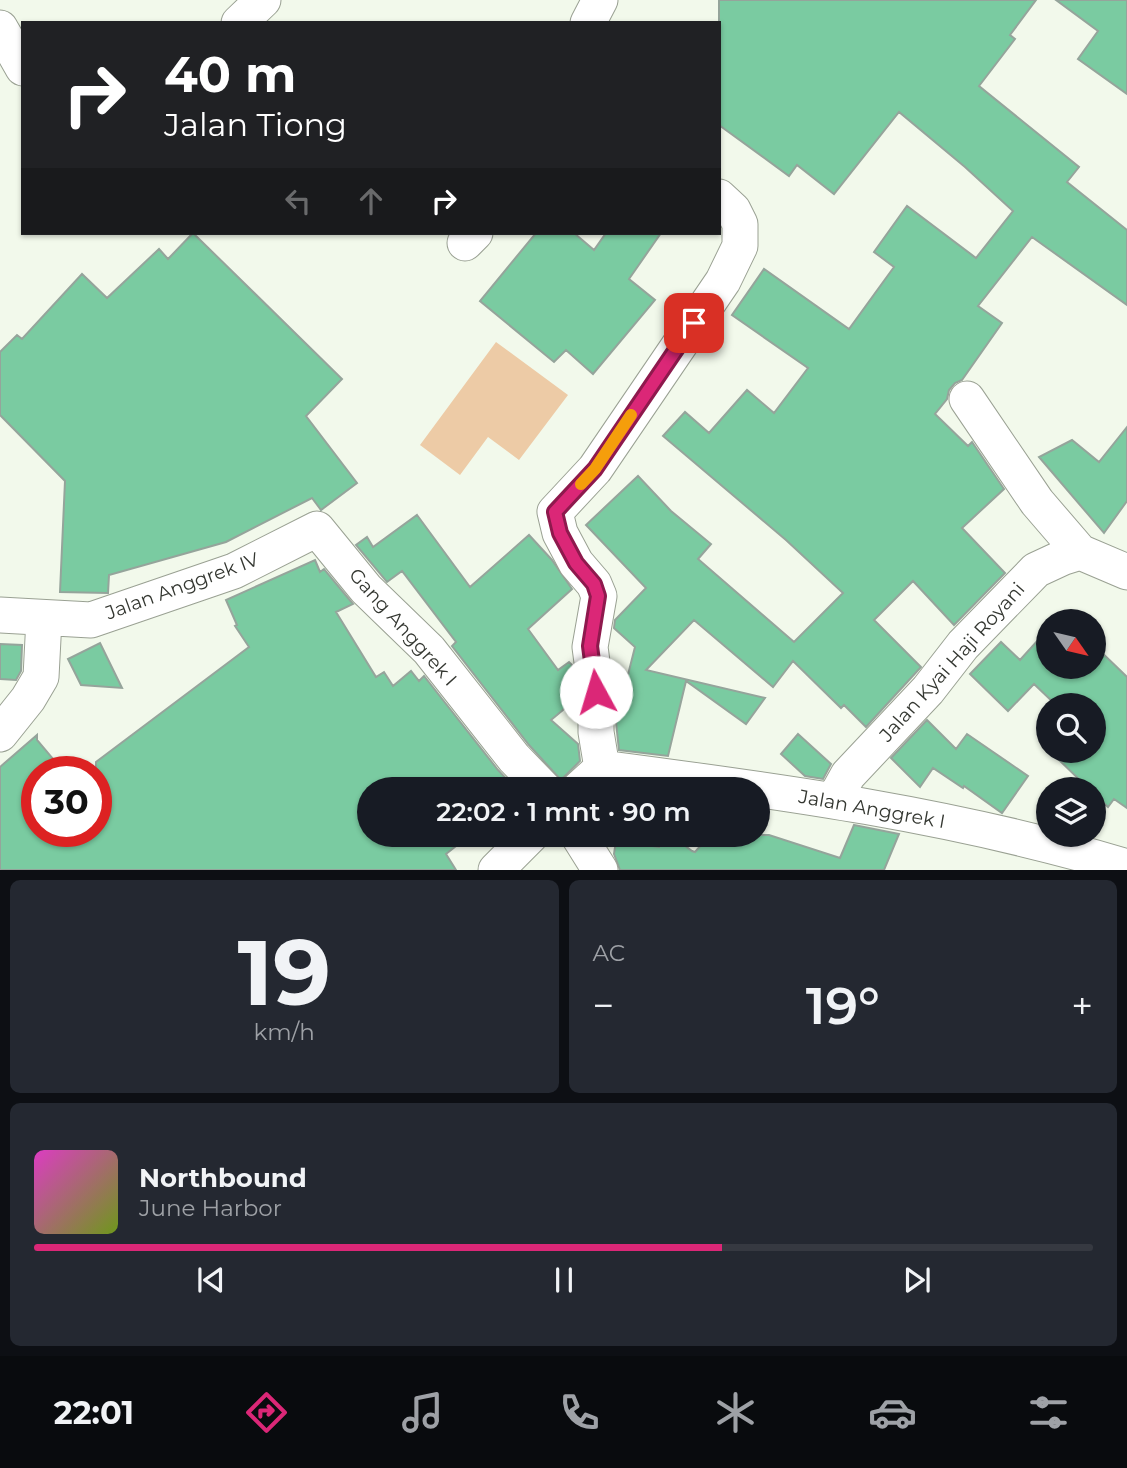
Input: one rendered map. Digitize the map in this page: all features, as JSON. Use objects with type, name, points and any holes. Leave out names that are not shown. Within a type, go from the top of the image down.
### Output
[{"type":"street","points":[[241,21],[263,0]]},
{"type":"street","points":[[590,21],[600,0]]},
{"type":"street","points":[[0,28],[21,65]]},
{"type":"street","points":[[590,777],[596,732],[596,692],[590,646],[598,596],[594,584],[576,563],[560,533],[555,512],[595,469],[723,281],[740,246],[740,224],[733,210],[721,199]]},
{"type":"street","points":[[967,399],[1037,502],[1080,552],[1127,572]]},
{"type":"street","name":"Jalan Anggrek IV","points":[[0,615],[91,620],[234,571],[317,529]]},
{"type":"street","name":"Gang Anggrek I","points":[[317,529],[366,589],[429,650],[514,758],[532,777]]},
{"type":"street","name":"Jalan Kyai Haji Royani","points":[[834,800],[848,775],[928,690],[963,645],[1036,570],[1063,556],[1080,552]]},
{"type":"street","points":[[0,734],[28,699],[41,677],[44,619]]},
{"type":"street","name":"Jalan Anggrek I","points":[[770,794],[834,800],[932,818],[1055,846],[1127,867]]},
{"type":"street","points":[[496,870],[519,847]]},
{"type":"street","points":[[586,847],[600,870]]},
{"type":"shaded area","points":[[496,342],[568,395],[519,460],[488,437],[460,475],[420,445]]},
{"type":"building","points":[[719,0],[1036,0],[1010,35],[1015,39],[979,86],[1079,167],[1067,182],[1127,230],[1127,305],[1032,237],[978,306],[1002,323],[962,380],[949,390],[947,399],[935,414],[968,446],[972,442],[1004,489],[962,528],[1005,573],[954,625],[913,581],[874,620],[921,667],[866,727],[844,705],[841,708],[793,661],[773,687],[694,620],[646,670],[765,698],[746,724],[686,681],[668,756],[619,750],[616,722],[635,647],[614,628],[615,620],[646,588],[586,525],[638,476],[671,511],[711,544],[698,559],[794,642],[843,593],[786,540],[663,436],[685,412],[709,433],[747,390],[774,413],[808,368],[732,315],[764,269],[849,329],[894,267],[874,252],[907,206],[976,258],[1013,211],[899,112],[834,194],[797,165],[789,176],[721,126]]},
{"type":"building","points":[[1056,0],[1127,0],[1127,94],[1078,59],[1098,31]]},
{"type":"building","points":[[191,235],[195,235],[342,379],[306,416],[357,483],[321,510],[312,498],[226,542],[109,575],[108,593],[60,592],[65,481],[0,415],[0,352],[17,335],[22,339],[82,274],[107,298],[159,249],[168,259]]},
{"type":"building","points":[[534,235],[576,235],[594,250],[605,235],[660,235],[629,279],[655,300],[593,374],[566,350],[554,362],[480,301]]},
{"type":"building","points":[[1127,427],[1127,501],[1104,533],[1039,457],[1072,440],[1099,462]]},
{"type":"building","points":[[417,515],[470,587],[529,535],[552,560],[572,589],[528,629],[558,670],[569,662],[572,665],[576,699],[551,720],[578,744],[580,761],[564,777],[558,777],[529,745],[452,646],[456,642],[402,571],[387,582],[356,545],[367,537],[373,547]]},
{"type":"building","points":[[315,560],[320,572],[324,569],[353,604],[336,612],[376,677],[384,672],[393,686],[411,671],[419,681],[424,676],[505,777],[357,777],[357,847],[455,847],[446,854],[456,870],[0,870],[0,767],[37,735],[37,740],[50,756],[21,756],[21,847],[112,847],[112,756],[104,756],[249,647],[235,626],[237,625],[226,600]]},
{"type":"building","points":[[1001,642],[1020,660],[1036,642],[1036,679],[1106,679],[1106,657],[1127,677],[1127,808],[1114,799],[1108,807],[1106,805],[1106,777],[1077,777],[1062,763],[1106,763],[1106,693],[1043,693],[1034,684],[1008,711],[970,674]]},
{"type":"building","points":[[100,643],[122,688],[81,685],[68,659]]},
{"type":"building","points":[[0,644],[22,645],[21,671],[16,680],[0,679]]},
{"type":"building","points":[[927,720],[956,749],[967,734],[1028,776],[1002,813],[933,768],[920,787],[891,758]]},
{"type":"building","points":[[798,734],[831,764],[823,779],[805,776],[781,754]]},
{"type":"building","points":[[854,825],[899,834],[884,870],[620,870],[614,854],[615,847],[687,847],[695,852],[699,847],[770,847],[770,835],[840,858]]},
{"type":"slow traffic","points":[[581,484],[595,469],[631,415]]},
{"type":"route","points":[[596,692],[590,646],[598,596],[594,584],[576,563],[560,533],[555,512],[595,469],[694,323]]}]
